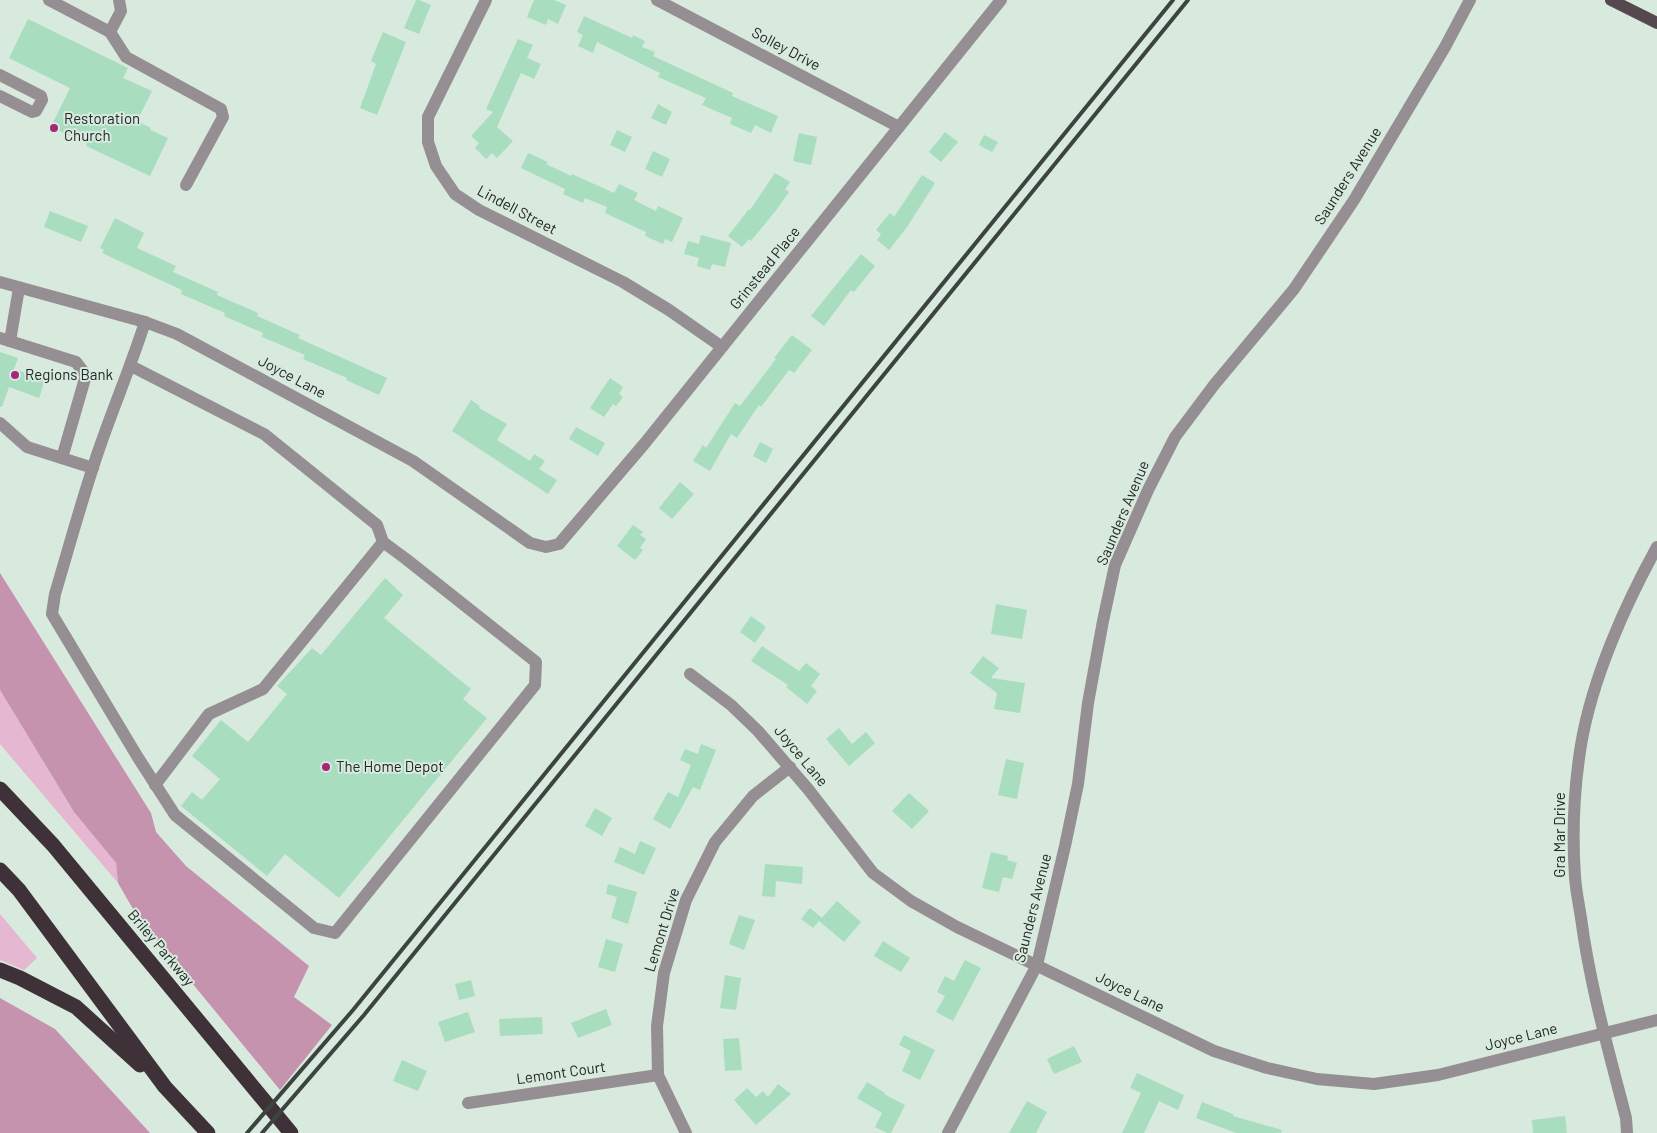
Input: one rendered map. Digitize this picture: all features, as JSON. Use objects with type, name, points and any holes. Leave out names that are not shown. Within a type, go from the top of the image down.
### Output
[{"type":"highway","name":"Briley Parkway","points":[[0,788],[53,845],[291,1133]]},
{"type":"highway","points":[[0,870],[19,890],[165,1087]]},
{"type":"highway","points":[[0,970],[20,978],[76,1007],[165,1087],[208,1133]]},
{"type":"main road","points":[[1611,0],[1657,23]]},
{"type":"street","points":[[49,0],[110,32],[126,57],[221,108],[223,117],[186,185]]},
{"type":"street","points":[[110,32],[121,11],[119,0]]},
{"type":"street","name":"Lindell Street","points":[[486,0],[428,116],[428,142],[436,166],[455,194],[479,210],[623,282],[670,310],[722,347]]},
{"type":"street","name":"Solley Drive","points":[[657,0],[899,127]]},
{"type":"street","name":"Grinstead Place","points":[[546,547],[559,544],[645,443],[1000,0]]},
{"type":"street","name":"Saunders Avenue","points":[[948,1133],[1037,965],[1076,792],[1090,693],[1115,565],[1148,490],[1176,437],[1214,385],[1294,289],[1354,200],[1445,47],[1470,0]]},
{"type":"street","points":[[0,75],[41,96],[42,100],[36,112],[32,112],[0,96]]},
{"type":"street","name":"Joyce Lane","points":[[0,282],[144,322],[177,334],[413,461],[530,543],[546,547]]},
{"type":"street","points":[[19,288],[5,340],[76,362],[86,375],[62,458]]},
{"type":"street","points":[[131,366],[264,434],[377,525],[383,542],[536,662],[535,685],[335,933],[314,928],[175,814],[155,785],[52,614],[55,594],[93,468],[108,423],[131,366],[144,322]]},
{"type":"street","points":[[0,423],[27,447],[93,468]]},
{"type":"street","points":[[155,785],[210,714],[263,689],[383,542]]},
{"type":"street","name":"Gra Mar Drive","points":[[1627,1133],[1626,1118],[1586,952],[1575,878],[1574,804],[1581,743],[1594,692],[1620,620],[1657,547]]},
{"type":"street","name":"Joyce Lane","points":[[690,674],[730,705],[758,731],[790,768],[873,873],[911,901],[957,927],[1214,1051],[1267,1068],[1317,1079],[1374,1084],[1438,1075],[1657,1020]]},
{"type":"street","name":"Lemont Drive","points":[[686,1133],[658,1076],[657,1026],[664,972],[686,900],[715,842],[753,796],[790,768]]},
{"type":"street","name":"Lemont Court","points":[[468,1103],[658,1076]]},
{"type":"shaded area","points":[[0,573],[151,813],[156,832],[186,866],[309,966],[294,997],[332,1025],[280,1090],[137,916],[118,883],[116,863],[74,812],[0,690]]},
{"type":"shaded area","points":[[0,690],[74,812],[116,863],[118,883],[0,744]]},
{"type":"shaded area","points":[[0,914],[37,958],[24,970],[0,960]]},
{"type":"shaded area","points":[[0,998],[55,1029],[150,1133],[0,1133]]},
{"type":"building","points":[[416,0],[431,5],[419,34],[404,28]]},
{"type":"building","points":[[534,0],[554,0],[566,5],[558,24],[548,19],[546,25],[527,17]]},
{"type":"building","points":[[584,16],[632,38],[633,35],[645,41],[642,47],[655,52],[653,56],[733,93],[732,96],[778,116],[771,133],[755,125],[751,133],[730,124],[732,118],[702,105],[706,98],[658,77],[660,73],[597,42],[593,53],[578,46],[583,35],[577,32]]},
{"type":"building","points":[[28,19],[128,68],[123,78],[152,91],[137,121],[151,128],[150,130],[168,138],[150,176],[86,146],[87,144],[51,127],[70,88],[9,58]]},
{"type":"building","points":[[383,32],[406,42],[377,115],[360,108],[376,64],[371,61]]},
{"type":"building","points":[[518,39],[533,45],[527,58],[541,64],[534,79],[521,73],[497,127],[513,141],[497,158],[492,153],[486,159],[475,148],[479,143],[471,136],[493,112],[486,109]]},
{"type":"building","points":[[658,104],[672,112],[666,125],[651,118]]},
{"type":"building","points":[[617,130],[632,137],[625,152],[610,145]]},
{"type":"building","points":[[945,132],[958,142],[941,162],[929,152]]},
{"type":"building","points":[[799,133],[817,137],[811,165],[793,161]]},
{"type":"building","points":[[984,135],[998,142],[992,152],[979,145]]},
{"type":"building","points":[[653,151],[670,159],[662,177],[645,169]]},
{"type":"building","points":[[528,153],[571,176],[572,174],[614,193],[619,184],[638,193],[634,200],[656,211],[658,206],[683,218],[672,242],[665,239],[663,244],[645,236],[646,232],[605,213],[607,207],[585,198],[583,203],[563,194],[565,189],[521,168]]},
{"type":"building","points":[[775,173],[790,182],[785,189],[789,192],[751,241],[749,239],[742,247],[728,236],[750,210]]},
{"type":"building","points":[[922,175],[935,183],[907,227],[889,250],[877,240],[881,234],[876,230],[890,213],[894,217]]},
{"type":"building","points":[[50,211],[88,226],[81,242],[44,227]]},
{"type":"building","points":[[115,218],[144,233],[137,248],[176,266],[173,272],[218,292],[217,295],[258,313],[257,316],[300,335],[298,338],[387,378],[379,395],[346,380],[347,378],[303,359],[305,355],[262,337],[263,333],[224,316],[225,313],[181,294],[182,290],[102,253],[104,250],[100,248]]},
{"type":"building","points":[[701,235],[731,243],[725,267],[712,264],[710,270],[697,266],[699,258],[684,254],[688,241],[699,244]]},
{"type":"building","points":[[861,254],[875,266],[854,292],[851,290],[824,326],[811,316]]},
{"type":"building","points":[[792,335],[812,350],[794,373],[789,370],[761,407],[759,405],[737,438],[731,434],[710,471],[693,461],[703,445],[706,448],[735,403],[740,406]]},
{"type":"building","name":"Regions Bank","points":[[0,352],[18,358],[14,369],[45,380],[39,398],[9,387],[2,407],[0,407]]},
{"type":"building","points":[[610,378],[623,387],[619,394],[623,397],[616,406],[613,404],[604,417],[590,408]]},
{"type":"building","points":[[471,400],[480,406],[479,408],[507,424],[497,440],[530,461],[534,454],[545,461],[539,469],[557,480],[548,494],[452,431]]},
{"type":"building","points":[[576,427],[605,443],[598,456],[569,439]]},
{"type":"building","points":[[760,442],[773,449],[766,463],[753,456]]},
{"type":"building","points":[[680,482],[694,494],[672,519],[659,508]]},
{"type":"building","points":[[633,525],[643,532],[640,535],[646,539],[640,548],[643,550],[635,560],[617,546]]},
{"type":"building","name":"The Home Depot","points":[[385,578],[403,595],[384,618],[471,689],[463,699],[487,718],[339,898],[285,854],[267,876],[181,806],[192,792],[202,800],[220,779],[192,756],[221,720],[248,742],[287,694],[277,686],[312,648],[321,655]]},
{"type":"building","points":[[996,604],[1027,610],[1022,639],[991,634]]},
{"type":"building","points":[[751,616],[766,627],[755,643],[740,632]]},
{"type":"building","points":[[762,646],[799,671],[806,663],[820,674],[811,686],[817,691],[807,704],[786,687],[788,685],[751,661]]},
{"type":"building","points":[[983,656],[999,668],[991,678],[1025,683],[1020,713],[994,709],[997,693],[970,673]]},
{"type":"building","points":[[839,728],[852,744],[866,732],[875,743],[849,766],[826,739]]},
{"type":"building","points":[[701,744],[716,750],[700,790],[693,787],[670,829],[653,819],[668,792],[678,797],[691,765],[680,760],[685,749],[698,754]]},
{"type":"building","points":[[1006,759],[1024,763],[1017,799],[998,795]]},
{"type":"building","points":[[909,793],[929,811],[912,829],[892,811]]},
{"type":"building","points":[[595,808],[612,818],[602,836],[585,826]]},
{"type":"building","points":[[640,841],[656,848],[644,875],[614,862],[620,847],[635,854]]},
{"type":"building","points":[[991,852],[1008,856],[1007,860],[1017,863],[1012,879],[1003,877],[999,892],[982,888]]},
{"type":"building","points":[[765,864],[803,867],[802,884],[776,881],[775,897],[762,896]]},
{"type":"building","points":[[608,884],[637,892],[628,924],[611,918],[617,897],[606,894]]},
{"type":"building","points":[[837,901],[861,922],[844,942],[819,921]]},
{"type":"building","points":[[810,908],[822,918],[813,928],[801,919]]},
{"type":"building","points":[[739,915],[755,920],[744,950],[729,944]]},
{"type":"building","points":[[606,939],[623,944],[615,972],[598,967]]},
{"type":"building","points":[[883,941],[910,958],[901,972],[874,956]]},
{"type":"building","points":[[965,960],[981,968],[953,1021],[936,1012],[945,996],[937,992],[945,976],[954,981]]},
{"type":"building","points":[[725,975],[741,978],[736,1010],[720,1008]]},
{"type":"building","points":[[471,980],[475,996],[459,1000],[455,984]]},
{"type":"building","points":[[606,1009],[612,1025],[578,1038],[571,1023]]},
{"type":"building","points":[[468,1012],[475,1032],[445,1042],[438,1022]]},
{"type":"building","points":[[542,1017],[543,1034],[500,1036],[499,1019]]},
{"type":"building","points":[[904,1035],[935,1050],[920,1080],[902,1071],[911,1051],[899,1045]]},
{"type":"building","points":[[739,1038],[742,1070],[725,1071],[723,1039]]},
{"type":"building","points":[[1074,1046],[1082,1062],[1054,1074],[1047,1059]]},
{"type":"building","points":[[402,1060],[427,1071],[418,1091],[393,1081]]},
{"type":"building","points":[[1137,1073],[1184,1095],[1178,1110],[1159,1101],[1144,1133],[1122,1133],[1141,1093],[1130,1088]]},
{"type":"building","points":[[867,1082],[905,1105],[891,1133],[875,1127],[882,1113],[857,1098]]},
{"type":"building","points":[[778,1084],[791,1094],[756,1125],[734,1100],[747,1088],[756,1097],[763,1091],[768,1097]]},
{"type":"building","points":[[1027,1101],[1047,1112],[1036,1133],[1009,1133]]},
{"type":"building","points":[[1202,1102],[1233,1114],[1233,1116],[1282,1130],[1281,1133],[1236,1133],[1196,1118]]},
{"type":"building","points":[[1565,1116],[1567,1133],[1533,1133],[1532,1120]]},
{"type":"railway","points":[[247,1133],[353,1010],[1173,0]]},
{"type":"railway","points":[[262,1133],[364,1015],[1188,0]]},
{"type":"place","name":"Restoration Church","points":[[54,128]]},
{"type":"place","name":"Regions Bank","points":[[15,375]]},
{"type":"place","name":"The Home Depot","points":[[326,767]]}]
